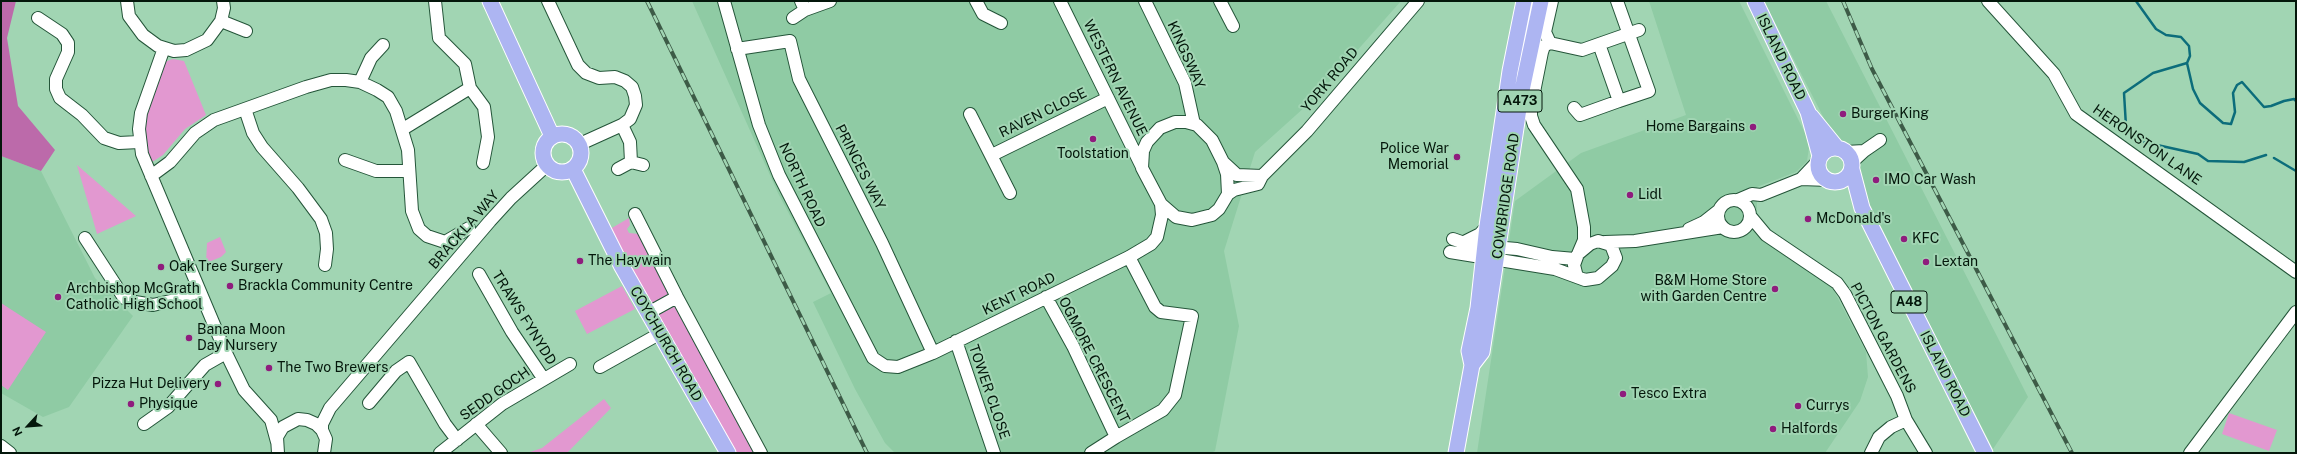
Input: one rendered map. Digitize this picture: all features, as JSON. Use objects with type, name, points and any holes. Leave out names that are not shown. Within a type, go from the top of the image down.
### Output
[{"type":"main road","points":[[490,1],[552,136]]},
{"type":"main road","name":"COWBRIDGE ROAD","points":[[1490,252],[1487,226],[1510,71],[1524,1]]},
{"type":"main road","name":"COWBRIDGE ROAD","points":[[1456,453],[1472,365],[1482,352],[1490,252],[1541,1]]},
{"type":"main road","name":"ISLAND ROAD","points":[[1755,1],[1808,112]]},
{"type":"main road","name":"A48","points":[[1808,112],[1847,158],[1862,208]]},
{"type":"main road","name":"A48","points":[[1808,112],[1821,174],[1834,181],[1862,208]]},
{"type":"main road","points":[[568,134],[580,144],[580,158],[573,169],[560,172],[546,166],[542,158],[542,150],[552,136],[568,134]]},
{"type":"main road","points":[[1819,159],[1826,150],[1847,158],[1845,178],[1834,181]]},
{"type":"main road","name":"COYCHURCH ROAD","points":[[573,169],[595,218],[659,334],[728,453]]},
{"type":"main road","name":"ISLAND ROAD","points":[[1862,208],[1986,453]]},
{"type":"street","points":[[127,1],[129,16],[134,25],[143,35],[164,48],[180,51],[195,47],[207,40],[221,21],[224,8],[223,1]]},
{"type":"street","points":[[435,1],[439,38],[465,64],[470,88],[484,107],[488,137],[483,163]]},
{"type":"street","points":[[548,1],[578,64],[586,73],[599,78],[620,79],[632,87],[636,105],[630,119],[622,125],[580,144]]},
{"type":"street","name":"NORTH ROAD","points":[[724,1],[759,125],[779,175],[873,358],[885,366]]},
{"type":"street","points":[[793,18],[803,6],[830,1]]},
{"type":"street","points":[[976,1],[983,14],[1001,23]]},
{"type":"street","name":"WESTERN AVENUE","points":[[1060,1],[1142,168]]},
{"type":"street","name":"KINGSWAY","points":[[1145,1],[1185,83],[1194,124]]},
{"type":"street","points":[[1220,1],[1233,26]]},
{"type":"street","name":"YORK ROAD","points":[[1228,194],[1234,190],[1258,184],[1262,176],[1307,131],[1418,1]]},
{"type":"street","points":[[1550,43],[1545,32],[1552,1]]},
{"type":"street","points":[[1574,108],[1580,115],[1649,91],[1634,32],[1617,1]]},
{"type":"street","name":"HERONSTON LANE","points":[[1988,1],[2054,74],[2076,114],[2296,272]]},
{"type":"street","points":[[38,18],[62,34],[68,43],[68,52],[56,79],[56,89],[60,98],[82,116],[104,138],[119,143],[139,142]]},
{"type":"street","points":[[221,21],[246,31]]},
{"type":"street","points":[[1577,277],[1574,265],[1584,240],[1584,227],[1574,182],[1534,125],[1531,116],[1531,108],[1542,52],[1544,46],[1550,43],[1582,50],[1634,32]]},
{"type":"street","name":"PRINCES WAY","points":[[737,50],[790,41],[799,79],[882,242],[933,352]]},
{"type":"street","points":[[1599,44],[1619,101]]},
{"type":"street","points":[[360,82],[371,58],[383,45]]},
{"type":"street","points":[[164,48],[141,113],[139,142],[151,176],[226,353],[244,390],[271,420],[278,447]]},
{"type":"street","points":[[151,176],[170,162],[203,126],[245,109],[331,80],[360,82],[388,97],[403,129],[408,150],[412,211],[419,229],[427,236],[445,242],[469,228]]},
{"type":"street","points":[[403,129],[470,88]]},
{"type":"street","name":"RAVEN CLOSE","points":[[992,155],[1108,98]]},
{"type":"street","points":[[245,109],[253,133],[262,147],[298,188],[321,219],[326,234],[328,249],[325,265]]},
{"type":"street","name":"RAVEN CLOSE","points":[[970,114],[992,155],[1010,194]]},
{"type":"street","points":[[1175,122],[1194,124],[1208,134],[1223,162],[1228,174],[1228,194],[1219,209],[1212,214],[1203,218],[1184,220],[1169,213],[1161,204],[1142,168],[1142,159],[1147,142],[1160,128],[1175,122]]},
{"type":"street","points":[[622,125],[630,142],[631,162]]},
{"type":"street","points":[[1847,158],[1864,151],[1880,140]]},
{"type":"street","points":[[1801,179],[1819,159]]},
{"type":"street","points":[[345,160],[376,171],[409,171]]},
{"type":"street","points":[[618,169],[631,162],[643,164]]},
{"type":"street","points":[[1223,162],[1237,175],[1262,176]]},
{"type":"street","name":"BRACKLA WAY","points":[[322,430],[322,424],[330,408],[490,220],[511,198],[546,166]]},
{"type":"street","points":[[1738,200],[1752,194],[1761,195],[1801,179],[1834,181]]},
{"type":"street","points":[[1718,211],[1718,218],[1723,227],[1732,232],[1744,229],[1761,195]]},
{"type":"street","points":[[1683,232],[1704,222],[1718,211],[1728,200],[1738,200],[1744,202],[1751,215]]},
{"type":"street","points":[[1159,233],[1162,215],[1161,204]]},
{"type":"street","name":"PICTON GARDENS","points":[[1751,215],[1766,235]]},
{"type":"street","name":"KENT ROAD","points":[[885,366],[898,367],[933,352],[1129,257],[1151,244],[1159,233],[1166,227],[1184,220]]},
{"type":"street","points":[[634,221],[677,297],[761,453]]},
{"type":"street","points":[[1487,226],[1480,234],[1458,240],[1490,252],[1555,269],[1585,280],[1598,278],[1612,266],[1623,249],[1636,241]]},
{"type":"street","points":[[1584,227],[1602,242],[1611,245],[1616,258]]},
{"type":"street","points":[[1450,252],[1490,252],[1552,257],[1577,257],[1590,244],[1602,242],[1636,241],[1683,232],[1723,227]]},
{"type":"street","name":"PICTON GARDENS","points":[[1744,229],[1766,235],[1837,283],[1845,294],[1897,396],[1906,420],[1926,453]]},
{"type":"street","points":[[85,238],[124,298],[135,302],[153,305],[179,299],[199,291]]},
{"type":"street","name":"OGMORE CRESCENT","points":[[1091,453],[1163,410],[1174,395],[1192,316],[1161,312],[1155,307],[1129,257]]},
{"type":"street","name":"TRAWS FYNYDD","points":[[479,274],[512,332],[543,378]]},
{"type":"street","points":[[648,313],[677,297]]},
{"type":"street","name":"OGMORE CRESCENT","points":[[1046,297],[1073,346],[1116,437]]},
{"type":"street","points":[[2190,453],[2296,312]]},
{"type":"street","points":[[600,367],[659,334]]},
{"type":"street","name":"TOWER CLOSE","points":[[956,341],[994,453]]},
{"type":"street","points":[[144,424],[168,407],[205,365],[226,353]]},
{"type":"street","points":[[369,403],[396,371],[409,362],[445,424],[457,440]]},
{"type":"street","name":"SEDD GOCH","points":[[440,453],[502,404],[543,378],[570,364]]},
{"type":"street","name":"BRACKLA WAY","points":[[297,420],[330,408]]},
{"type":"street","points":[[271,420],[297,420],[316,424],[322,430],[326,439],[324,453]]},
{"type":"street","points":[[278,447],[283,427],[297,420]]},
{"type":"street","points":[[1871,453],[1879,437],[1891,427],[1906,420]]},
{"type":"street","points":[[476,424],[501,453]]},
{"type":"street","points":[[1,446],[10,453]]},
{"type":"shaded area","points":[[1,1],[16,1],[7,38],[18,106],[55,150],[41,171],[1,156]]},
{"type":"shaded area","points":[[692,1],[1401,1],[1316,97],[1255,152],[1224,251],[1239,326],[1215,451],[1211,453],[895,453],[885,443],[855,389],[813,302],[831,293],[778,193]]},
{"type":"shaded area","points":[[1649,1],[1739,1],[1806,135],[1809,148],[1807,161],[1796,172],[1757,187],[1757,213],[1762,238],[1832,287],[1866,352],[1868,377],[1860,401],[1825,453],[1477,453],[1515,201],[1581,153],[1686,115]]},
{"type":"shaded area","points":[[1764,1],[1826,1],[2028,397],[1993,449]]},
{"type":"shaded area","points":[[173,59],[184,61],[206,115],[185,129],[163,155],[149,164],[143,144],[146,113],[164,62]]},
{"type":"shaded area","name":"Archbishop McGrath Catholic High School","points":[[1,156],[41,171],[95,278],[133,316],[69,407],[43,417],[1,393]]},
{"type":"shaded area","points":[[77,165],[136,216],[97,234]]},
{"type":"shaded area","points":[[629,218],[630,225],[627,229],[629,233],[639,234],[672,297],[649,310],[605,232]]},
{"type":"shaded area","points":[[220,237],[226,252],[221,257],[206,263],[207,243]]},
{"type":"shaded area","points":[[622,286],[635,309],[587,334],[575,311]]},
{"type":"shaded area","points":[[1,303],[46,332],[8,390],[1,385]]},
{"type":"shaded area","points":[[675,306],[754,453],[732,453],[654,317]]},
{"type":"shaded area","points":[[604,399],[611,408],[567,453],[527,453],[542,448]]},
{"type":"shaded area","points":[[2229,413],[2277,430],[2269,451],[2222,434]]},
{"type":"waterway","points":[[2136,1],[2156,29],[2166,35],[2181,37],[2189,46],[2190,56],[2187,63],[2193,89],[2200,103],[2223,123],[2231,124],[2235,112],[2233,93],[2237,85],[2242,82],[2264,107],[2294,99],[2296,101]]},
{"type":"waterway","points":[[2187,63],[2153,73],[2124,93],[2126,126],[2139,141],[2198,154],[2208,161],[2244,162],[2266,155]]},
{"type":"waterway","points":[[2274,158],[2296,171]]},
{"type":"railway","points":[[647,1],[867,453]]},
{"type":"railway","points":[[1843,1],[1872,69],[2072,453]]},
{"type":"place","name":"Burger King","points":[[1843,114]]},
{"type":"place","name":"Home Bargains","points":[[1753,127]]},
{"type":"place","name":"Toolstation","points":[[1093,139]]},
{"type":"place","name":"Police War Memorial","points":[[1457,157]]},
{"type":"place","name":"IMO Car Wash","points":[[1876,180]]},
{"type":"place","name":"Lidl","points":[[1630,195]]},
{"type":"place","name":"McDonald's","points":[[1808,219]]},
{"type":"place","name":"KFC","points":[[1904,239]]},
{"type":"place","name":"The Haywain","points":[[580,261]]},
{"type":"place","name":"Lextan","points":[[1926,262]]},
{"type":"place","name":"Oak Tree Surgery","points":[[161,267]]},
{"type":"place","name":"Brackla Community Centre","points":[[230,286]]},
{"type":"place","name":"B&M Home Store with Garden Centre","points":[[1775,289]]},
{"type":"place","name":"Archbishop McGrath Catholic High School","points":[[58,297]]},
{"type":"place","name":"Banana Moon Day Nursery","points":[[189,338]]},
{"type":"place","name":"The Two Brewers","points":[[269,368]]},
{"type":"place","name":"Pizza Hut Delivery","points":[[218,384]]},
{"type":"place","name":"Tesco Extra","points":[[1623,394]]},
{"type":"place","name":"Physique","points":[[131,404]]},
{"type":"place","name":"Currys","points":[[1798,406]]},
{"type":"place","name":"Halfords","points":[[1773,429]]}]
